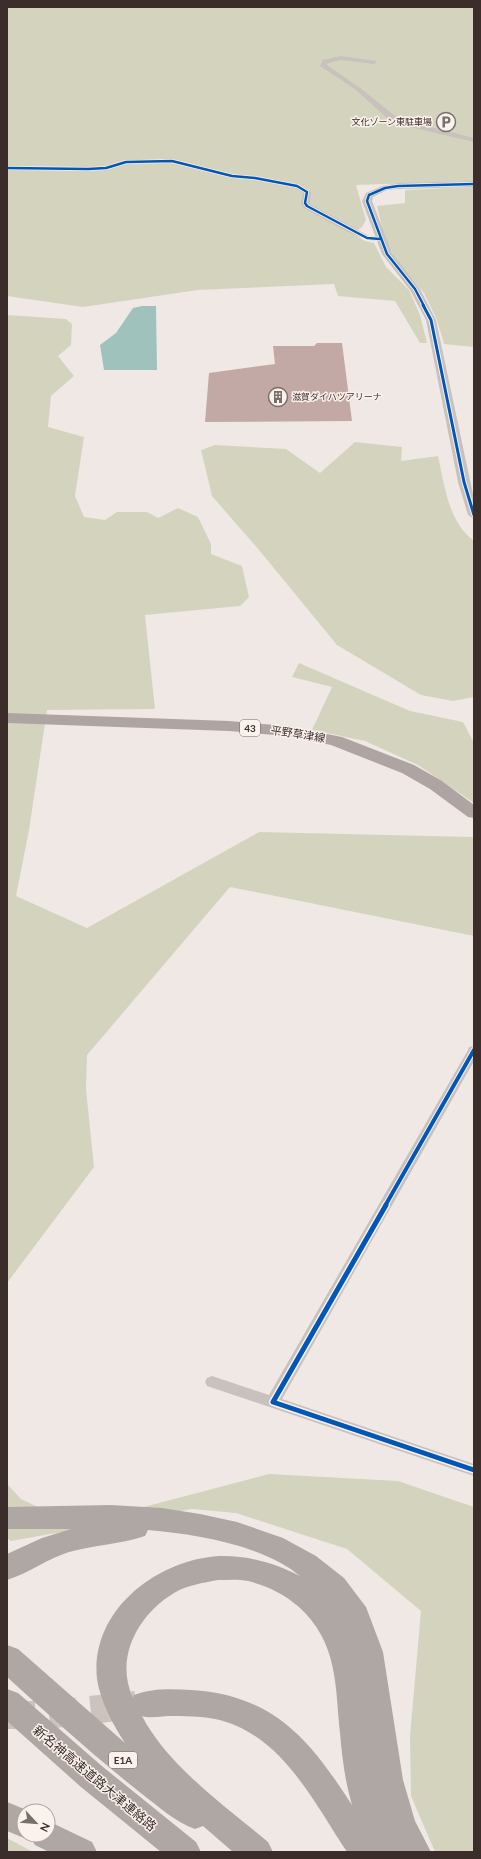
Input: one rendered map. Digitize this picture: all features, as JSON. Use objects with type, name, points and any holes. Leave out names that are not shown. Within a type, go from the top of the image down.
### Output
[{"type":"highway","points":[[7,1518],[48,1520],[125,1517],[206,1526],[243,1535],[276,1548],[310,1566],[337,1589],[355,1614],[366,1643],[373,1679],[380,1745],[388,1784],[400,1822],[416,1852]]},
{"type":"highway","points":[[7,1568],[51,1547],[81,1537],[117,1530],[157,1526],[206,1526]]},
{"type":"highway","points":[[258,1852],[187,1792],[157,1761],[142,1743],[126,1717],[114,1688],[112,1661],[116,1637],[130,1613],[148,1594],[173,1579],[198,1570],[224,1567],[254,1571],[278,1578],[302,1590],[321,1609],[337,1633],[347,1661],[353,1691],[359,1768],[372,1818],[388,1852]]},
{"type":"highway","name":"E1A","points":[[7,1658],[121,1758],[177,1802],[248,1852]]},
{"type":"highway","name":"新名神高速道路大津連絡路","points":[[7,1702],[92,1777],[185,1852]]},
{"type":"highway","points":[[145,1704],[184,1703],[216,1706],[244,1714],[266,1727],[288,1743],[306,1763],[365,1852]]},
{"type":"highway","points":[[56,1840],[81,1852]]},
{"type":"main road","name":"平野草津線","points":[[7,718],[229,726],[287,731],[336,741],[408,769],[436,785],[474,813]]},
{"type":"street","points":[[374,62],[341,58],[325,61],[323,66],[358,89],[391,117],[405,123],[474,140]]},
{"type":"street","points":[[7,168],[88,169],[106,168],[126,162],[137,161],[182,162],[232,176],[255,178],[297,186],[307,192],[304,203],[307,206],[367,238],[380,239]]},
{"type":"street","points":[[474,184],[398,186],[376,191],[369,195],[367,201],[380,239],[387,254],[415,289],[431,320],[464,482],[474,515]]},
{"type":"street","points":[[273,1402],[474,1050]]},
{"type":"street","points":[[212,1382],[474,1470]]},
{"type":"green space","points":[[7,7],[474,7],[474,181],[356,185],[366,220],[362,227],[353,233],[365,241],[374,243],[386,267],[409,290],[420,315],[427,343],[420,343],[395,301],[338,296],[334,284],[198,290],[83,307],[7,296]]},
{"type":"green space","points":[[474,187],[474,347],[444,344],[437,320],[424,293],[395,258],[384,236],[377,206],[405,203],[405,190]]},
{"type":"green space","points":[[7,315],[66,319],[72,324],[71,345],[58,356],[74,376],[51,396],[48,427],[84,437],[75,496],[84,517],[105,520],[117,512],[147,512],[158,518],[178,508],[198,517],[211,544],[211,554],[242,566],[249,597],[240,606],[145,615],[155,709],[47,710],[29,830],[16,896],[87,928],[259,832],[474,837],[474,936],[230,887],[87,1055],[86,1089],[94,1167],[7,1283]]},
{"type":"green space","points":[[355,442],[402,447],[401,461],[438,456],[449,503],[453,513],[458,524],[474,541],[474,697],[453,701],[421,695],[337,645],[259,550],[212,496],[201,450],[215,445],[286,449],[320,473]]},
{"type":"green space","points":[[299,663],[410,711],[463,722],[474,743],[474,803],[418,765],[365,741],[312,730],[332,687],[292,677]]},
{"type":"green space","points":[[269,1474],[398,1481],[474,1507],[474,1852],[435,1852],[411,1796],[410,1736],[421,1611],[347,1549],[236,1513],[192,1509],[11,1541],[7,1538],[7,1484],[21,1499],[75,1525]]},
{"type":"green space","points":[[7,1838],[33,1852],[7,1852]]},
{"type":"water","points":[[142,306],[156,306],[157,370],[104,370],[100,345],[116,333],[133,308]]},
{"type":"building","name":"滋賀ダイハツアリーナ","points":[[317,343],[342,343],[352,421],[205,422],[209,373],[275,364],[273,346],[314,346]]},
{"type":"tunnel","points":[[7,1715],[45,1715],[136,1705]]},
{"type":"cycle path","points":[[7,168],[88,169],[106,168],[126,162],[172,161],[232,176],[255,178],[297,186],[307,192],[305,203],[307,206],[367,238],[380,239]]},
{"type":"cycle path","points":[[474,184],[398,186],[385,188],[369,195],[367,201],[380,239],[387,254],[415,289],[431,320],[464,482],[474,515]]},
{"type":"cycle path","points":[[474,1050],[273,1402],[474,1470]]},
{"type":"place","name":"文化ゾーン東駐車場","points":[[446,122]]},
{"type":"place","name":"滋賀ダイハツアリーナ","points":[[278,397]]}]
